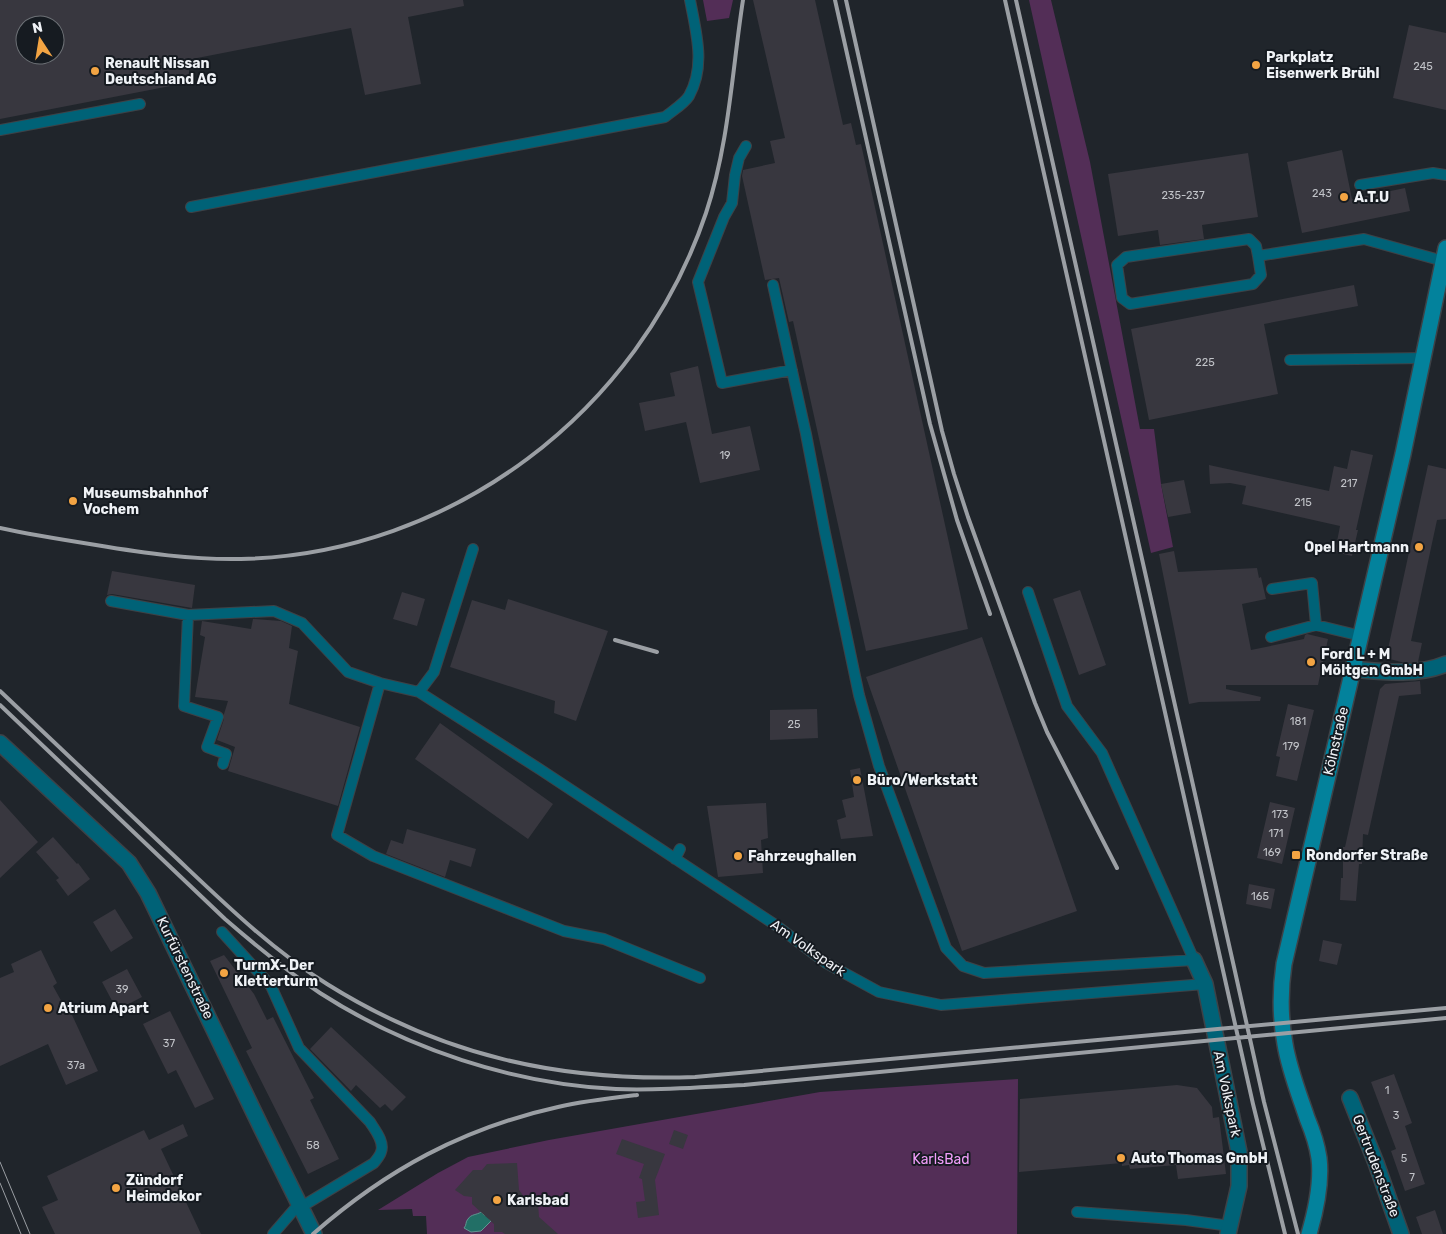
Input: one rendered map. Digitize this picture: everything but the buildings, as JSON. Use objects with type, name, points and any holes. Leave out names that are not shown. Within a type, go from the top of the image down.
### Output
[{"type":"main road","name":"Kölnstraße","points":[[1309,1234],[1314,1218],[1320,1183],[1319,1158],[1285,1045],[1280,1014],[1280,993],[1284,964],[1401,463],[1445,254]]},
{"type":"street","points":[[1354,670],[1392,673],[1434,669],[1446,664]]},
{"type":"street","name":"Kurfürstenstraße","points":[[0,743],[129,863],[136,872],[148,893],[314,1234]]},
{"type":"street","name":"Am Volkspark","points":[[1194,960],[1205,984],[1239,1152],[1239,1186],[1229,1230]]},
{"type":"street","name":"Gertrudenstraße","points":[[1350,1098],[1376,1163],[1401,1234]]},
{"type":"lane","points":[[191,207],[665,117],[688,97],[699,70],[698,42],[690,0]]},
{"type":"lane","points":[[0,130],[140,104]]},
{"type":"lane","points":[[746,146],[739,158],[732,202],[698,282],[722,383],[792,370]]},
{"type":"lane","points":[[1360,185],[1433,172],[1446,175]]},
{"type":"lane","points":[[1249,239],[1256,246],[1258,256],[1260,275],[1253,284],[1130,304],[1122,298],[1117,265],[1126,257],[1249,239]]},
{"type":"lane","points":[[1258,256],[1364,239],[1445,254]]},
{"type":"lane","points":[[773,285],[806,434],[824,533],[859,695],[880,766],[946,948],[963,966],[984,974],[1194,960]]},
{"type":"lane","points":[[1290,360],[1423,358]]},
{"type":"lane","points":[[111,600],[188,615],[274,611],[302,623],[348,672],[380,683],[420,692],[434,672],[473,549]]},
{"type":"lane","points":[[1272,589],[1312,583],[1316,626]]},
{"type":"lane","name":"Am Volkspark","points":[[1028,592],[1067,706],[1102,754],[1194,960]]},
{"type":"lane","points":[[188,615],[184,706],[218,716],[207,747],[226,754],[223,764]]},
{"type":"lane","points":[[1271,638],[1316,626],[1361,636]]},
{"type":"lane","points":[[380,683],[337,835],[373,856],[564,931],[604,939],[700,978]]},
{"type":"lane","name":"Am Volkspark","points":[[420,692],[677,854],[826,964],[878,992],[941,1005],[1205,984]]},
{"type":"lane","points":[[222,932],[271,986],[299,1048],[370,1122],[382,1144],[382,1152],[374,1163],[300,1206],[273,1234]]},
{"type":"lane","points":[[1077,1212],[1186,1220],[1229,1230]]},
{"type":"green space","points":[[703,0],[733,0],[729,18],[707,21]]},
{"type":"green space","points":[[1029,0],[1051,0],[1090,162],[1140,429],[1154,429],[1161,484],[1173,547],[1151,553]]},
{"type":"green space","name":"KarlsBad","points":[[1018,1079],[1017,1234],[427,1234],[426,1216],[413,1216],[412,1209],[378,1210],[468,1157],[549,1140],[820,1092]]},
{"type":"shaded area","points":[[481,1212],[484,1215],[489,1215],[491,1221],[481,1231],[471,1232],[464,1228],[469,1217]]},
{"type":"tram line","points":[[0,1162],[30,1234]]},
{"type":"tram line","points":[[0,1183],[21,1234]]},
{"type":"railway","points":[[0,528],[114,548],[186,557],[241,559],[319,551],[393,531],[463,500],[528,459],[585,409],[635,350],[675,285],[706,213],[714,187],[725,134],[743,0]]},
{"type":"railway","points":[[835,0],[930,424],[957,520],[990,614]]},
{"type":"railway","points":[[846,0],[942,431],[954,474],[1035,703],[1047,732],[1117,868]]},
{"type":"railway","points":[[1005,0],[1253,1104],[1285,1234]]},
{"type":"railway","points":[[1016,0],[1264,1102],[1298,1234]]},
{"type":"railway","points":[[615,640],[657,652]]},
{"type":"railway","points":[[0,691],[225,904],[305,970],[370,1009],[414,1030],[504,1059],[550,1069],[597,1075],[695,1077],[1446,1008]]},
{"type":"railway","points":[[0,705],[225,919],[308,985],[353,1013],[425,1047],[462,1060],[539,1080],[577,1086],[616,1089],[744,1085],[1446,1018]]},
{"type":"railway","points":[[313,1234],[369,1190],[398,1171],[427,1154],[458,1140],[523,1116],[558,1107],[637,1095]]},
{"type":"place","name":"Parkplatz Eisenwerk Brühl","points":[[1256,65]]},
{"type":"place","name":"Renault Nissan Deutschland AG","points":[[95,71]]},
{"type":"place","name":"A.T.U","points":[[1344,197]]},
{"type":"place","name":"Museumsbahnhof Vochem","points":[[73,501]]},
{"type":"place","name":"Opel Hartmann","points":[[1419,547]]},
{"type":"place","name":"Ford L + M Möltgen GmbH","points":[[1311,662]]},
{"type":"place","name":"Büro/Werkstatt","points":[[857,780]]},
{"type":"place","name":"Rondorfer Straße","points":[[1296,855]]},
{"type":"place","name":"Fahrzeughallen","points":[[738,856]]},
{"type":"place","name":"TurmX- Der Kletterturm","points":[[224,973]]},
{"type":"place","name":"Atrium Apart","points":[[48,1008]]},
{"type":"place","name":"Auto Thomas GmbH","points":[[1121,1158]]},
{"type":"place","name":"Zündorf Heimdekor","points":[[116,1188]]},
{"type":"place","name":"Karlsbad","points":[[497,1200]]}]
